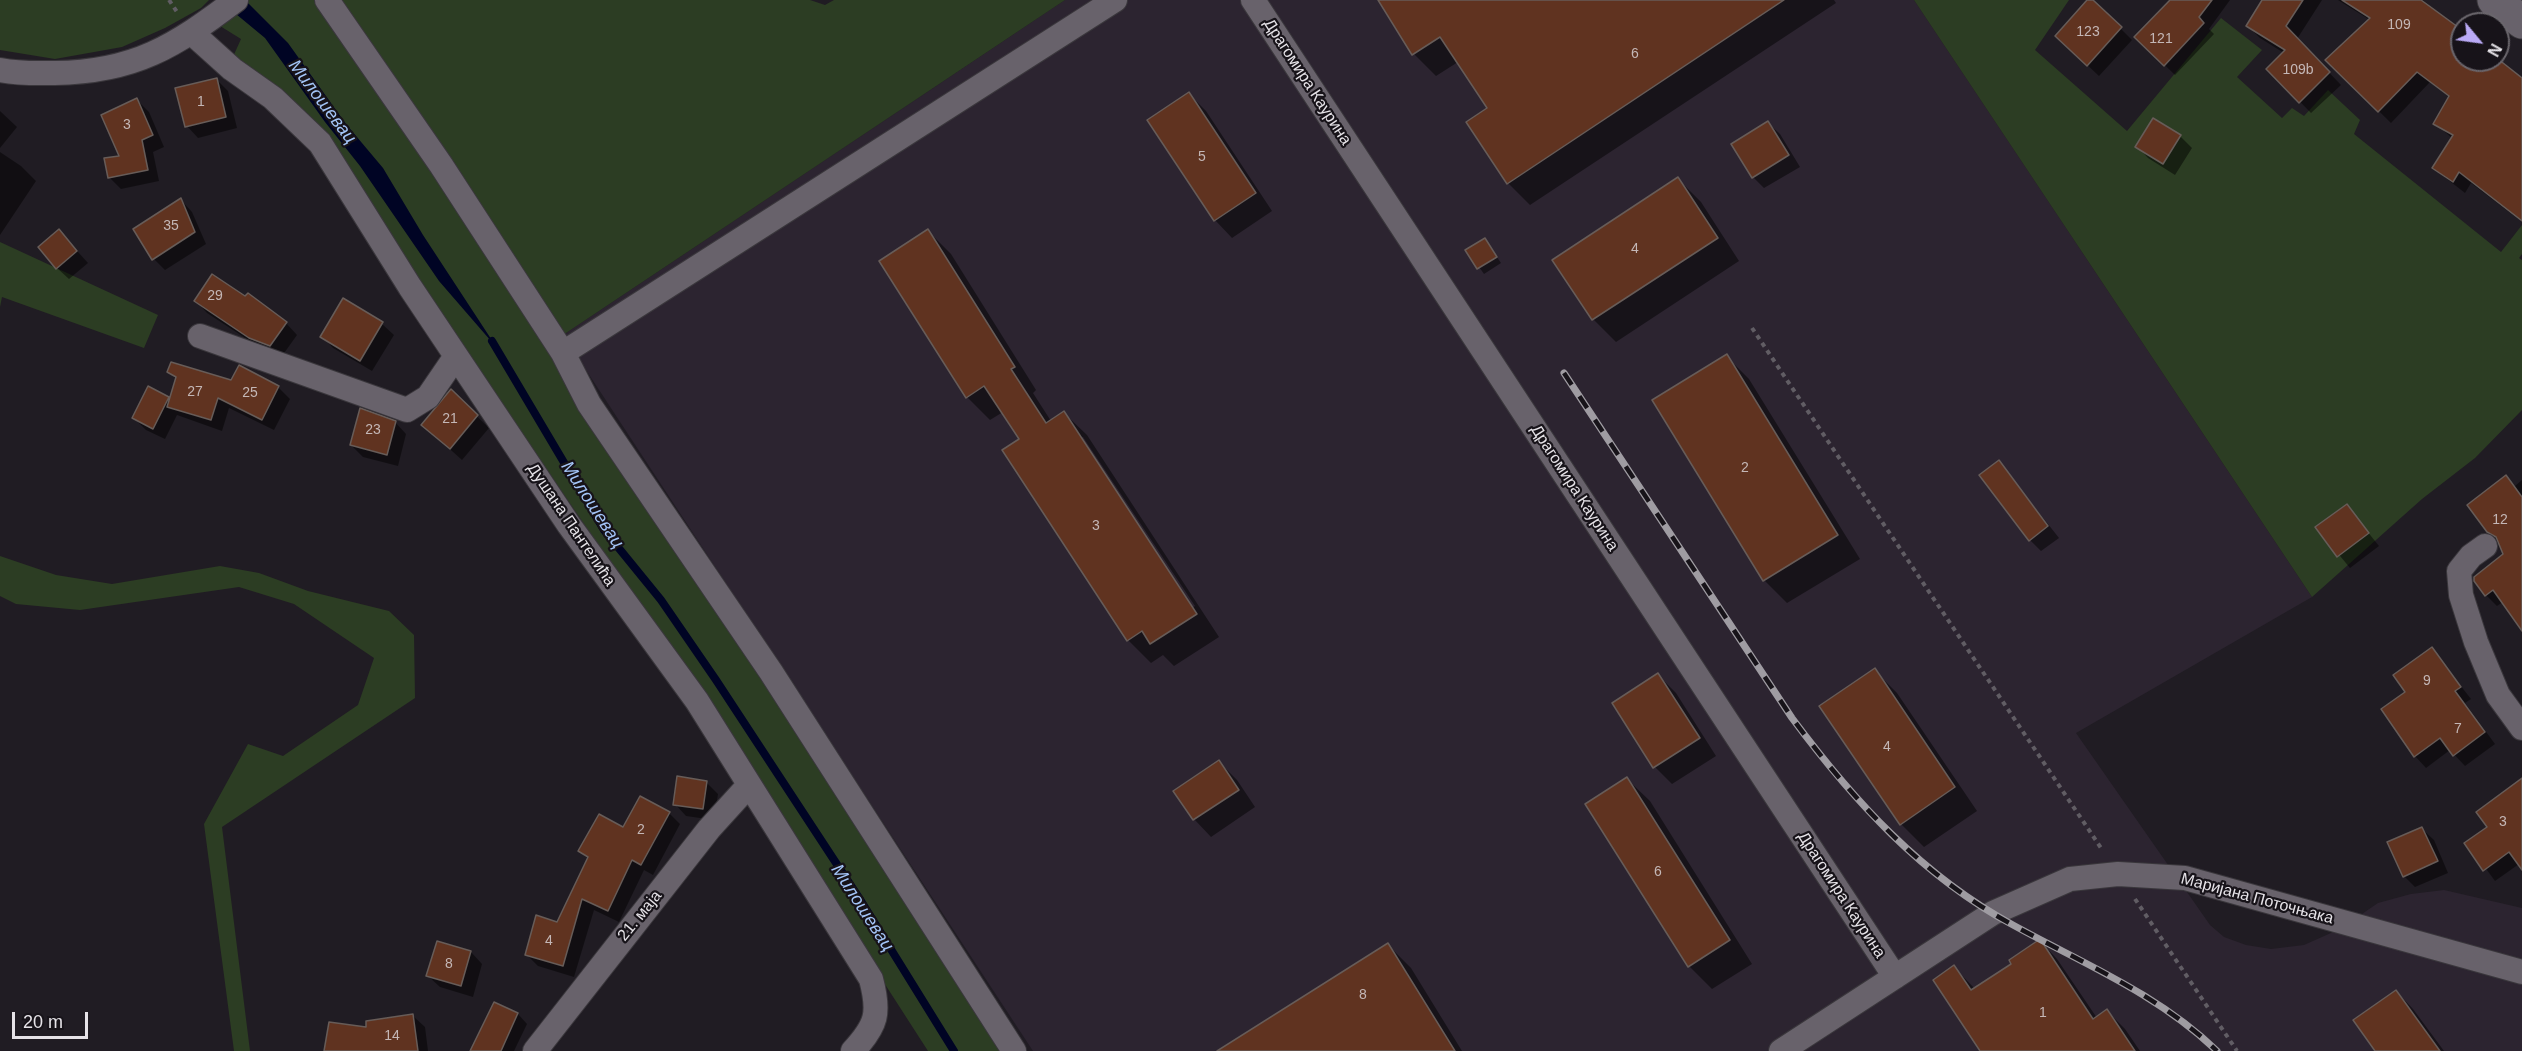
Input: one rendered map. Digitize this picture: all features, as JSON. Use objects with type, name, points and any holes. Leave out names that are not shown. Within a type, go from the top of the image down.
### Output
[{"type":"main road","points":[[2494,0],[2522,22]]},
{"type":"street","points":[[0,70],[18,74],[110,69],[146,58],[201,26],[236,0]]},
{"type":"street","points":[[327,0],[441,165],[563,353],[589,404],[771,672],[1014,1051]]},
{"type":"street","points":[[563,353],[1115,0]]},
{"type":"street","name":"Драгомира Каурина","points":[[1253,0],[1895,977]]},
{"type":"street","name":"Душана Пантелића","points":[[201,26],[232,69],[273,98],[320,143],[456,356],[582,543],[697,701],[871,979],[878,1003],[875,1022],[868,1036],[853,1051]]},
{"type":"street","points":[[200,336],[407,410],[428,397],[456,356]]},
{"type":"street","points":[[2485,546],[2471,556],[2459,571],[2461,595],[2498,694],[2522,728]]},
{"type":"street","name":"21. маја","points":[[535,1051],[709,829],[749,785]]},
{"type":"street","name":"Маријана Поточњака","points":[[1781,1051],[1993,913],[2070,879],[2118,874],[2186,878],[2522,972]]},
{"type":"path","points":[[1752,328],[2237,1051]]},
{"type":"shaded area","points":[[1065,0],[1914,0],[2312,597],[2076,733],[2210,925],[2224,937],[2246,945],[2271,949],[2304,945],[2340,929],[2378,903],[2411,894],[2444,890],[2522,908],[2522,1051],[1033,1051],[563,335]]},
{"type":"green space","points":[[0,0],[209,0],[201,8],[165,28],[122,47],[55,59],[0,50]]},
{"type":"green space","points":[[238,0],[316,0],[437,168],[1008,1051],[928,1051],[656,629],[376,220],[232,59],[241,39],[212,21]]},
{"type":"green space","points":[[339,0],[810,0],[825,5],[834,0],[1065,0],[563,335]]},
{"type":"green space","points":[[1914,0],[2069,0],[2035,50],[2127,131],[2221,18],[2262,50],[2237,77],[2282,118],[2292,108],[2304,116],[2328,90],[2360,120],[2354,134],[2501,252],[2522,225],[2522,254],[2519,258],[2522,260],[2522,410],[2475,458],[2422,499],[2312,597]]},
{"type":"green space","points":[[0,242],[158,315],[144,348],[2,297],[0,307]]},
{"type":"green space","points":[[0,556],[56,575],[112,584],[220,566],[259,573],[308,591],[389,611],[414,635],[415,698],[222,827],[250,1051],[234,1051],[204,824],[248,744],[283,756],[358,705],[374,658],[294,604],[239,587],[80,610],[16,604],[0,596]]},
{"type":"water","points":[[245,0],[288,43],[346,124],[383,168],[423,235],[497,348],[439,281],[360,166],[325,122],[265,38],[236,14]]},
{"type":"building","points":[[1378,0],[1784,0],[1507,184],[1466,122],[1487,108],[1440,37],[1412,55]]},
{"type":"building","points":[[2087,0],[2093,0],[2122,27],[2087,66],[2055,36]]},
{"type":"building","points":[[2170,0],[2212,0],[2199,17],[2204,23],[2164,66],[2134,37]]},
{"type":"building","points":[[2262,0],[2303,0],[2286,26],[2330,72],[2299,103],[2266,69],[2285,50],[2246,26]]},
{"type":"building","points":[[2342,0],[2421,0],[2450,21],[2450,72],[2510,72],[2510,68],[2522,78],[2522,221],[2459,172],[2453,182],[2432,168],[2453,135],[2433,124],[2449,96],[2417,72],[2378,112],[2325,60],[2370,18]]},
{"type":"building","points":[[217,78],[226,117],[185,127],[175,88]]},
{"type":"building","points":[[1189,92],[1256,193],[1214,221],[1147,120]]},
{"type":"building","points":[[137,98],[153,135],[142,140],[148,170],[108,178],[104,158],[119,156],[101,115]]},
{"type":"building","points":[[2153,118],[2181,135],[2163,164],[2135,147]]},
{"type":"building","points":[[1768,121],[1789,155],[1752,178],[1731,144]]},
{"type":"building","points":[[1678,177],[1718,238],[1592,320],[1552,260]]},
{"type":"building","points":[[181,198],[195,232],[152,260],[133,229]]},
{"type":"building","points":[[59,229],[77,251],[56,269],[38,247]]},
{"type":"building","points":[[928,229],[1015,367],[1011,369],[1046,423],[1064,411],[1197,614],[1150,644],[1142,631],[1127,641],[1002,450],[1019,439],[984,386],[966,398],[879,261]]},
{"type":"building","points":[[1485,238],[1497,257],[1477,269],[1465,250]]},
{"type":"building","points":[[212,274],[245,296],[248,293],[287,322],[270,346],[249,338],[194,301]]},
{"type":"building","points":[[343,298],[383,322],[360,361],[320,337]]},
{"type":"building","points":[[1727,354],[1838,535],[1763,581],[1652,400]]},
{"type":"building","points":[[171,362],[231,380],[239,365],[279,386],[262,420],[218,398],[211,420],[167,407],[176,377],[167,372]]},
{"type":"building","points":[[148,386],[169,397],[153,429],[132,418]]},
{"type":"building","points":[[451,389],[478,415],[450,449],[421,425]]},
{"type":"building","points":[[360,408],[396,421],[387,455],[350,445]]},
{"type":"building","points":[[1999,460],[2048,526],[2029,541],[1979,475]]},
{"type":"building","points":[[2506,475],[2522,497],[2522,631],[2493,590],[2485,596],[2474,581],[2474,577],[2503,554],[2496,537],[2487,532],[2467,505]]},
{"type":"building","points":[[2347,504],[2369,533],[2337,557],[2315,527]]},
{"type":"building","points":[[2432,647],[2461,687],[2455,691],[2485,732],[2453,756],[2440,738],[2414,757],[2381,709],[2405,692],[2393,675]]},
{"type":"building","points":[[1875,668],[1955,787],[1900,825],[1819,706]]},
{"type":"building","points":[[1658,673],[1700,738],[1653,768],[1612,703]]},
{"type":"building","points":[[1219,760],[1239,790],[1193,820],[1173,791]]},
{"type":"building","points":[[677,776],[707,781],[703,809],[673,805]]},
{"type":"building","points":[[1627,777],[1730,940],[1688,967],[1585,804]]},
{"type":"building","points":[[2522,778],[2522,870],[2509,852],[2483,871],[2464,843],[2487,827],[2476,812]]},
{"type":"building","points":[[640,796],[670,812],[641,865],[632,860],[608,911],[582,899],[563,966],[525,955],[536,915],[557,922],[588,857],[578,851],[599,814],[623,827]]},
{"type":"building","points":[[2422,827],[2438,861],[2403,877],[2387,842]]},
{"type":"building","points":[[2040,939],[2093,1019],[2107,1009],[2135,1051],[1980,1051],[1933,980],[1954,965],[1971,990],[2011,964],[2009,960]]},
{"type":"building","points":[[437,941],[471,951],[461,986],[426,976]]},
{"type":"building","points":[[1388,943],[1455,1051],[1217,1051]]},
{"type":"building","points":[[2396,990],[2440,1051],[2375,1051],[2353,1020]]},
{"type":"building","points":[[494,1002],[518,1013],[501,1051],[470,1051]]},
{"type":"building","points":[[413,1014],[418,1051],[324,1051],[329,1022],[366,1027],[366,1021]]},
{"type":"waterway","name":"Милошевац","points":[[492,341],[604,530],[661,600],[716,680],[861,901],[954,1051]]},
{"type":"railway","points":[[1564,373],[1792,718],[1839,778],[1891,834],[1949,884],[1980,905],[2145,996],[2194,1031],[2217,1051]]}]
